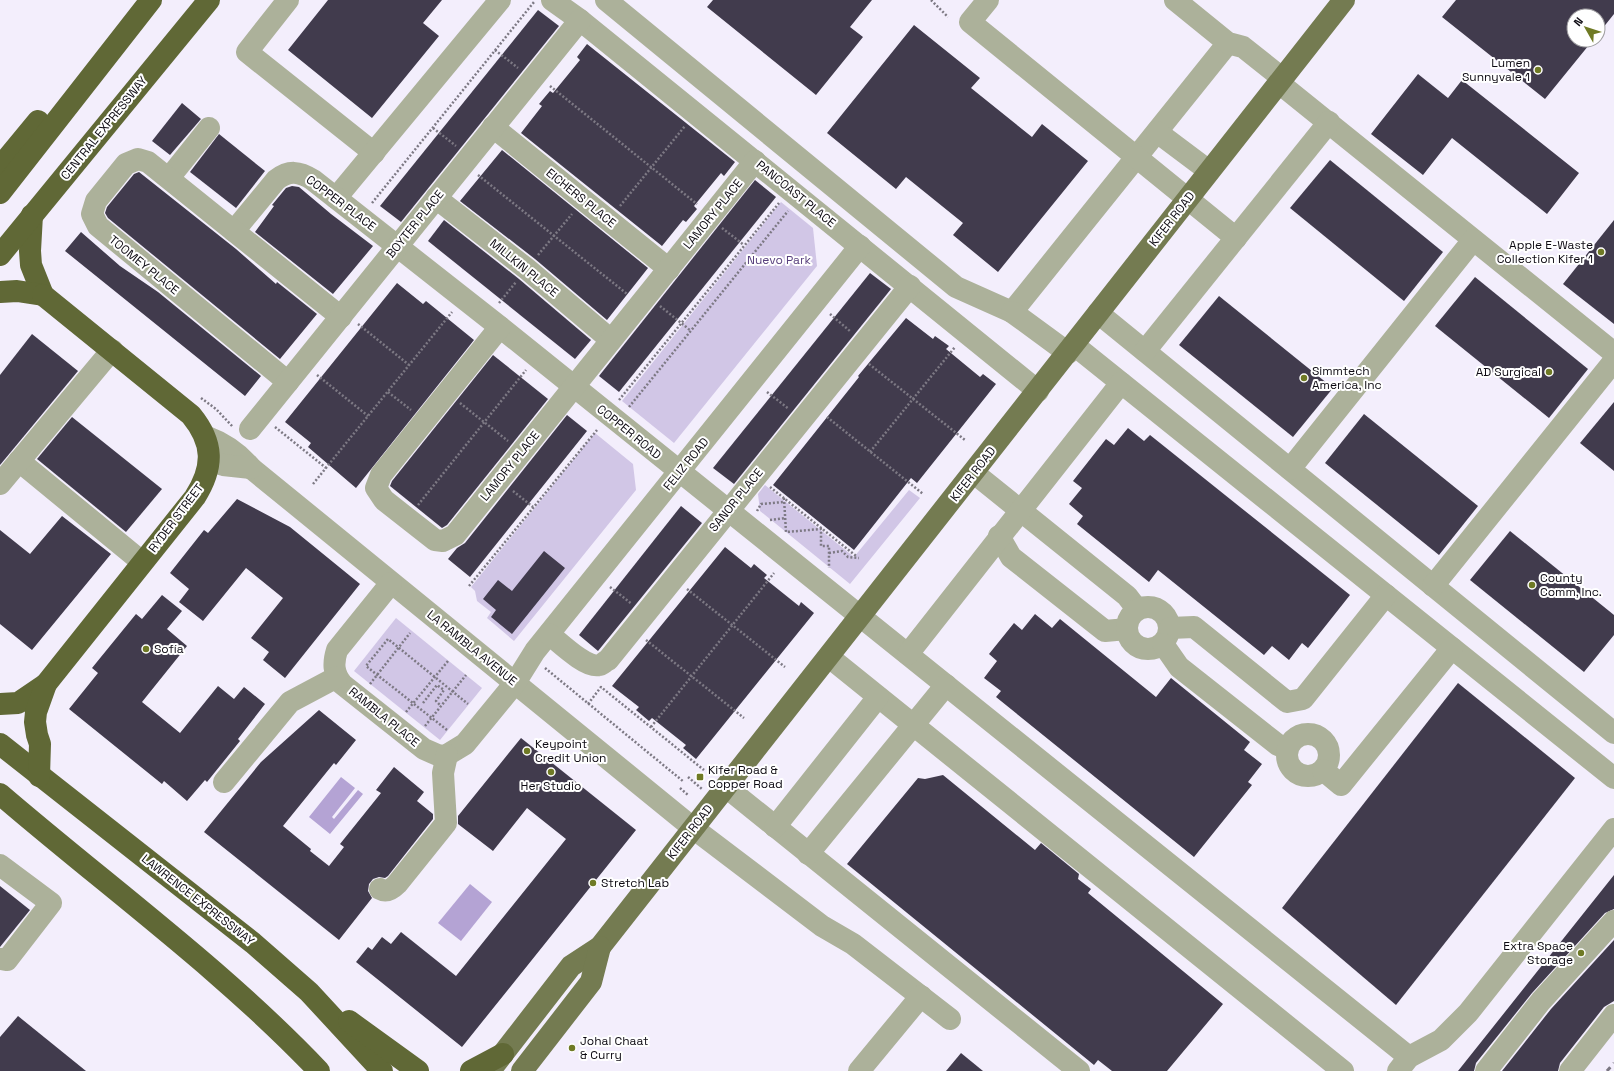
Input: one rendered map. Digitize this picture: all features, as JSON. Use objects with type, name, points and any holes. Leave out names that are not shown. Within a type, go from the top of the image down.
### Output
[{"type":"highway","points":[[0,167],[135,0]]},
{"type":"highway","points":[[0,193],[150,0]]},
{"type":"highway","name":"CENTRAL EXPRESSWAY","points":[[0,256],[209,0]]},
{"type":"highway","points":[[32,215],[30,251],[31,265],[43,295]]},
{"type":"highway","points":[[0,292],[17,291],[43,295]]},
{"type":"highway","name":"RYDER STREET","points":[[43,295],[191,415],[205,436],[208,446],[209,460],[207,473],[200,488],[46,684]]},
{"type":"highway","points":[[0,704],[18,703],[46,684]]},
{"type":"highway","points":[[39,776],[40,744],[36,735],[35,722],[36,712],[46,684]]},
{"type":"highway","name":"LAWRENCE EXPRESSWAY","points":[[0,744],[253,943],[309,992],[382,1071]]},
{"type":"highway","points":[[0,794],[22,814],[224,980],[284,1034],[319,1071]]},
{"type":"highway","points":[[0,808],[22,814]]},
{"type":"highway","points":[[309,992],[418,1071]]},
{"type":"highway","points":[[284,1034],[311,1071]]},
{"type":"highway","points":[[471,1071],[496,1063]]},
{"type":"main road","name":"KIFER ROAD","points":[[496,1063],[571,966],[600,947],[861,617],[1344,0]]},
{"type":"main road","name":"KIFER ROAD","points":[[523,1071],[591,982],[600,947]]},
{"type":"street","points":[[288,0],[247,52],[374,153]]},
{"type":"street","points":[[336,198],[500,0]]},
{"type":"street","name":"PANCOAST PLACE","points":[[552,0],[580,20],[1038,391]]},
{"type":"street","points":[[606,0],[956,287],[1012,312],[1121,383],[1614,778]]},
{"type":"street","points":[[988,0],[970,22],[1236,238]]},
{"type":"street","points":[[1175,0],[1228,43],[1243,47],[1329,122],[1614,353]]},
{"type":"street","name":"BOYTER PLACE","points":[[243,431],[348,320],[398,246],[436,198],[473,165],[493,127],[540,82],[580,20]]},
{"type":"street","points":[[1012,312],[1228,43]]},
{"type":"street","points":[[1145,351],[1329,122]]},
{"type":"street","name":"EICHERS PLACE","points":[[493,127],[669,269]]},
{"type":"street","points":[[169,178],[209,128]]},
{"type":"street","points":[[1157,132],[1209,171]]},
{"type":"street","name":"TOOMEY PLACE","points":[[288,382],[103,231],[94,221],[92,214],[96,201],[126,164],[132,160],[142,160],[148,162],[348,320]]},
{"type":"street","name":"LAMORY PLACE","points":[[500,327],[380,475],[376,488],[379,494],[429,537],[443,541],[455,535],[611,340],[640,297],[669,269],[755,161]]},
{"type":"street","name":"COPPER PLACE","points":[[234,231],[276,180],[288,172],[304,174],[398,246]]},
{"type":"street","name":"MILLKIN PLACE","points":[[436,198],[527,270],[611,340]]},
{"type":"street","points":[[1290,469],[1473,240]]},
{"type":"street","name":"COPPER ROAD","points":[[398,246],[500,327],[536,358],[908,654],[1404,1064]]},
{"type":"street","name":"FELIZ ROAD","points":[[515,683],[535,651],[860,246]]},
{"type":"street","name":"SANOR PLACE","points":[[549,634],[584,661],[592,665],[599,665],[614,654],[644,614],[728,511],[812,416],[864,351],[910,286]]},
{"type":"street","points":[[1098,314],[1614,733]]},
{"type":"street","points":[[0,484],[112,350]]},
{"type":"street","points":[[1433,586],[1614,361]]},
{"type":"street","points":[[908,654],[999,536],[1121,383]]},
{"type":"street","name":"LA RAMBLA AVENUE","points":[[205,436],[222,442],[242,456],[251,468],[693,828],[822,926],[853,944],[950,1019]]},
{"type":"street","points":[[209,460],[224,465],[251,468]]},
{"type":"street","points":[[19,461],[142,562]]},
{"type":"street","points":[[974,473],[1127,596],[1137,609]]},
{"type":"street","points":[[999,536],[1011,557],[1105,631],[1127,630]]},
{"type":"street","points":[[224,782],[290,702],[337,677],[334,659],[337,650],[391,583]]},
{"type":"street","points":[[1287,749],[1278,745],[1179,666],[1166,636],[1169,621],[1162,611],[1150,606],[1137,609],[1129,618],[1127,630],[1129,636],[1137,646],[1150,649],[1166,636],[1194,627],[1287,702],[1303,698],[1386,595]]},
{"type":"street","points":[[1323,770],[1341,785],[1452,648]]},
{"type":"street","points":[[829,657],[1343,1071]]},
{"type":"street","name":"RAMBLA PLACE","points":[[337,677],[342,684],[424,749],[436,754],[447,755]]},
{"type":"street","points":[[380,889],[391,889],[397,884],[446,823],[443,773],[447,755],[466,744],[515,683]]},
{"type":"street","points":[[808,854],[946,685]]},
{"type":"street","points":[[775,827],[878,697]]},
{"type":"street","points":[[1310,734],[1317,736],[1327,745],[1329,752],[1327,765],[1323,770],[1311,776],[1297,774],[1288,763],[1287,749],[1296,738],[1310,734]]},
{"type":"street","points":[[726,787],[1079,1071]]},
{"type":"street","points":[[1404,1064],[1441,1040],[1468,1013],[1614,829]]},
{"type":"street","points":[[0,865],[51,903],[7,960],[0,959]]},
{"type":"street","points":[[1486,1071],[1541,1001],[1614,921]]},
{"type":"street","points":[[859,1071],[921,996]]},
{"type":"street","points":[[1570,1071],[1614,1015]]},
{"type":"path","points":[[370,205],[536,0]]},
{"type":"path","points":[[931,0],[948,17]]},
{"type":"path","points":[[495,50],[540,82],[651,168],[744,246]]},
{"type":"path","points":[[609,220],[695,114]]},
{"type":"path","points":[[432,128],[554,236],[640,297],[691,330]]},
{"type":"path","points":[[619,400],[782,199]]},
{"type":"path","points":[[499,303],[583,200]]},
{"type":"path","points":[[628,408],[791,207]]},
{"type":"path","points":[[313,484],[452,312]]},
{"type":"path","points":[[830,314],[864,351],[913,398],[965,440]]},
{"type":"path","points":[[348,320],[409,365]]},
{"type":"path","points":[[870,452],[960,340]]},
{"type":"path","points":[[417,505],[536,358]]},
{"type":"path","points":[[315,373],[368,416]]},
{"type":"path","points":[[388,392],[412,411]]},
{"type":"path","points":[[767,392],[812,416],[870,452],[923,494]]},
{"type":"path","points":[[447,393],[521,452]]},
{"type":"path","points":[[200,397],[243,431]]},
{"type":"path","points":[[273,426],[326,468]]},
{"type":"path","points":[[469,586],[597,430]]},
{"type":"path","points":[[499,480],[533,507]]},
{"type":"path","points":[[765,483],[856,556]]},
{"type":"path","points":[[784,498],[786,532],[821,529],[821,546],[828,546],[829,570]]},
{"type":"path","points":[[757,511],[761,504],[784,502]]},
{"type":"path","points":[[768,520],[785,518]]},
{"type":"path","points":[[829,553],[842,552],[848,557],[859,558]]},
{"type":"path","points":[[651,727],[774,573]]},
{"type":"path","points":[[682,585],[785,667]]},
{"type":"path","points":[[610,587],[644,614]]},
{"type":"path","points":[[368,687],[410,633]]},
{"type":"path","points":[[641,636],[744,718]]},
{"type":"path","points":[[448,730],[366,666],[388,639],[468,704]]},
{"type":"path","points":[[403,716],[448,662]]},
{"type":"path","points":[[540,664],[684,782]]},
{"type":"path","points":[[421,731],[466,675]]},
{"type":"path","points":[[423,703],[437,685],[444,690],[436,701],[441,706]]},
{"type":"path","points":[[588,704],[601,687],[704,770]]},
{"type":"path","points":[[688,777],[696,784]]},
{"type":"path","points":[[680,788],[688,795]]},
{"type":"green space","name":"Nuevo Park","points":[[781,202],[813,228],[817,266],[674,443],[622,401]]},
{"type":"green space","points":[[595,433],[633,464],[636,490],[514,641],[487,618],[491,612],[477,601],[475,591],[471,587]]},
{"type":"green space","points":[[765,485],[854,557],[909,490],[920,498],[850,584],[760,511],[758,494]]},
{"type":"green space","points":[[396,618],[482,688],[440,740],[354,671]]},
{"type":"shaded area","points":[[341,777],[355,788],[332,817],[334,819],[358,790],[363,794],[330,834],[309,817]]},
{"type":"shaded area","points":[[470,884],[492,902],[461,941],[438,923]]},
{"type":"building","points":[[328,0],[442,0],[423,23],[439,36],[372,118],[288,50]]},
{"type":"building","points":[[713,0],[872,0],[850,27],[863,37],[816,95],[707,7]]},
{"type":"building","name":"Lumen Sunnyvale 1","points":[[1456,0],[1614,0],[1614,14],[1606,24],[1606,8],[1566,8],[1566,48],[1586,48],[1545,99],[1442,17]]},
{"type":"building","points":[[538,10],[559,26],[401,222],[380,206]]},
{"type":"building","points":[[914,25],[980,78],[971,88],[1032,137],[1042,124],[1088,161],[998,272],[953,235],[963,223],[906,177],[896,189],[827,133]]},
{"type":"building","points":[[587,44],[735,162],[724,176],[721,173],[694,206],[697,209],[686,222],[683,220],[662,246],[521,133],[542,106],[539,104],[550,91],[553,93],[580,60],[577,57]]},
{"type":"building","points":[[1418,74],[1448,98],[1462,80],[1579,173],[1547,214],[1452,138],[1423,175],[1371,134]]},
{"type":"building","points":[[182,103],[201,119],[170,155],[152,141]]},
{"type":"building","points":[[219,134],[265,171],[236,208],[190,172]]},
{"type":"building","points":[[502,150],[648,268],[607,320],[535,259],[460,201]]},
{"type":"building","points":[[1330,160],[1443,252],[1404,301],[1290,208]]},
{"type":"building","points":[[139,172],[236,249],[276,284],[277,282],[317,314],[280,359],[108,218],[105,213],[107,207],[134,174]]},
{"type":"building","points":[[755,180],[776,197],[619,392],[599,376]]},
{"type":"building","points":[[292,186],[299,187],[373,246],[333,294],[255,232],[274,206],[272,205],[286,188]]},
{"type":"building","points":[[444,220],[519,279],[591,340],[575,359],[428,241]]},
{"type":"building","name":"Apple E-Waste Collection Kifer 1","points":[[1614,220],[1614,324],[1563,284]]},
{"type":"building","points":[[81,232],[120,266],[158,292],[261,376],[245,396],[65,251]]},
{"type":"building","points":[[870,273],[891,289],[734,484],[713,468]]},
{"type":"building","points":[[1475,277],[1588,369],[1549,418],[1435,326]]},
{"type":"building","points":[[397,283],[423,304],[426,301],[474,340],[356,488],[308,447],[311,443],[285,422]]},
{"type":"building","points":[[1219,296],[1333,388],[1293,437],[1179,345]]},
{"type":"building","points":[[906,318],[933,339],[935,336],[949,346],[946,349],[980,377],[983,374],[996,384],[917,483],[911,478],[854,550],[773,485],[859,377],[858,376]]},
{"type":"building","points":[[32,334],[78,371],[0,465],[0,375]]},
{"type":"building","points":[[493,355],[548,399],[447,525],[442,528],[390,486],[392,481]]},
{"type":"building","points":[[1614,402],[1614,471],[1580,443]]},
{"type":"building","points":[[1364,414],[1478,506],[1439,555],[1325,463]]},
{"type":"building","points":[[567,415],[587,431],[470,577],[448,559],[457,548],[465,543]]},
{"type":"building","points":[[72,417],[162,489],[126,532],[37,459]]},
{"type":"building","points":[[1128,428],[1144,441],[1150,435],[1350,595],[1308,648],[1302,643],[1289,660],[1272,646],[1264,655],[1158,570],[1149,582],[1077,524],[1083,516],[1069,504],[1082,488],[1073,481],[1106,439],[1114,445]]},
{"type":"building","points":[[237,499],[290,527],[360,584],[285,678],[263,660],[269,652],[251,638],[283,598],[246,568],[203,621],[179,602],[189,589],[170,573],[204,530],[208,533]]},
{"type":"building","points":[[681,506],[702,523],[598,651],[579,635]]},
{"type":"building","points":[[62,516],[111,554],[32,650],[0,624],[0,530],[30,554]]},
{"type":"building","points":[[1510,531],[1614,615],[1614,635],[1584,672],[1470,580]]},
{"type":"building","points":[[725,547],[751,568],[754,564],[767,575],[764,578],[799,606],[801,602],[814,613],[696,759],[683,748],[686,745],[652,718],[649,721],[636,710],[639,707],[612,686]]},
{"type":"building","points":[[544,551],[565,568],[512,634],[491,617],[496,610],[483,599],[498,580],[512,591]]},
{"type":"building","points":[[162,595],[182,611],[167,629],[187,646],[142,702],[180,733],[218,686],[234,699],[244,687],[265,704],[238,739],[240,741],[207,782],[205,780],[187,801],[164,781],[162,784],[69,709],[98,673],[92,668],[136,614],[142,619]]},
{"type":"building","points":[[1035,614],[1052,628],[1060,619],[1156,697],[1171,678],[1250,742],[1244,750],[1262,764],[1248,782],[1252,785],[1194,857],[996,697],[1001,691],[984,678],[997,661],[989,654],[1014,623],[1022,630]]},
{"type":"building","points":[[1458,683],[1575,778],[1396,1005],[1282,908]]},
{"type":"building","points":[[319,710],[356,740],[336,765],[334,763],[283,826],[311,849],[310,851],[329,866],[344,847],[340,844],[381,793],[376,790],[394,767],[424,792],[417,801],[433,814],[433,819],[388,876],[385,878],[379,877],[373,879],[369,884],[368,891],[372,898],[339,940],[204,832],[261,762]]},
{"type":"building","points":[[521,738],[636,830],[462,1047],[356,962],[368,947],[372,950],[382,937],[391,944],[401,932],[456,976],[566,839],[527,808],[493,851],[458,824],[458,816]]},
{"type":"building","points":[[943,775],[1035,850],[1041,843],[1079,874],[1078,879],[1091,889],[1088,893],[1223,1004],[1167,1071],[1112,1071],[1098,1060],[1094,1065],[847,864],[918,778],[925,779]]},
{"type":"building","points":[[1614,875],[1614,909],[1605,913],[1532,993],[1476,1063],[1474,1071],[1458,1071]]},
{"type":"building","points":[[0,886],[30,910],[0,947]]},
{"type":"building","points":[[1614,940],[1614,1001],[1604,1007],[1560,1063],[1558,1071],[1502,1071],[1551,1009]]},
{"type":"building","points":[[18,1016],[86,1071],[0,1071],[0,1037]]},
{"type":"building","points":[[961,1053],[983,1071],[946,1071]]},
{"type":"railway","points":[[1607,1071],[1614,1063]]},
{"type":"place","name":"Lumen Sunnyvale 1","points":[[1538,70]]},
{"type":"place","name":"Apple E-Waste Collection Kifer 1","points":[[1601,252]]},
{"type":"place","name":"AD Surgical","points":[[1549,372]]},
{"type":"place","name":"Simmtech America, Inc","points":[[1304,378]]},
{"type":"place","name":"County Comm, Inc.","points":[[1532,585]]},
{"type":"place","name":"Sofía","points":[[146,649]]},
{"type":"place","name":"Keypoint Credit Union","points":[[527,751]]},
{"type":"place","name":"Her Studio","points":[[551,772]]},
{"type":"place","name":"Kifer Road & Copper Road","points":[[700,777]]},
{"type":"place","name":"Stretch Lab","points":[[593,883]]},
{"type":"place","name":"Extra Space Storage","points":[[1581,953]]},
{"type":"place","name":"Johal Chaat & Curry","points":[[572,1048]]}]
